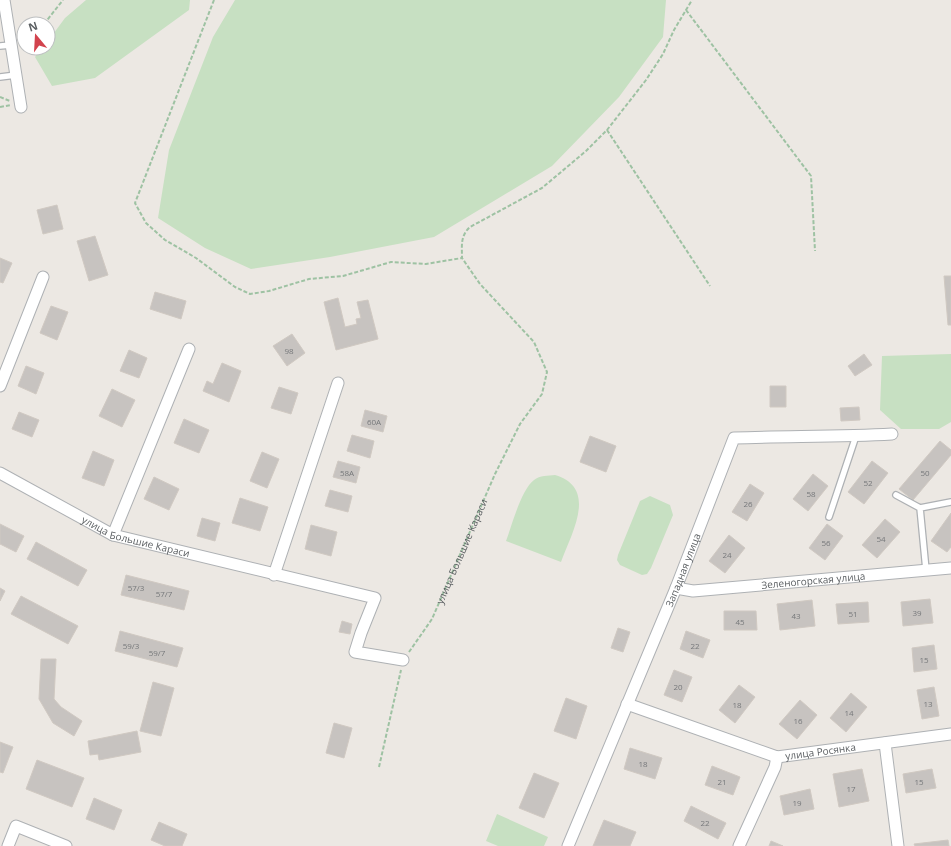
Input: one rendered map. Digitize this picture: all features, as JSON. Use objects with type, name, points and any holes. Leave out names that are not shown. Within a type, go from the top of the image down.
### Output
[{"type":"street","points":[[3,1],[5,45],[16,75],[16,106]]},
{"type":"street","points":[[0,386],[43,277]]},
{"type":"street","points":[[112,535],[189,349]]},
{"type":"street","points":[[274,575],[338,383]]},
{"type":"street","name":"Западная улица","points":[[568,846],[676,588],[734,438],[892,434]]},
{"type":"street","name":"улица Большие Караси","points":[[0,474],[112,535],[375,598],[361,633],[356,652],[403,660]]},
{"type":"street","name":"Зеленогорская улица","points":[[676,588],[693,591],[926,570],[951,571]]},
{"type":"street","name":"улица Росянка","points":[[627,704],[777,757],[951,734]]},
{"type":"street","points":[[885,743],[898,846]]},
{"type":"street","points":[[739,846],[775,767],[777,757]]},
{"type":"street","points":[[8,846],[16,826],[66,846]]},
{"type":"lane","points":[[0,77],[16,75]]},
{"type":"lane","points":[[829,517],[856,436]]},
{"type":"lane","points":[[896,495],[920,508],[951,502]]},
{"type":"lane","points":[[920,508],[926,570]]},
{"type":"path","points":[[51,16],[64,0]]},
{"type":"path","points":[[214,0],[135,203],[146,224],[165,240],[196,258],[235,287],[250,294],[269,291],[309,279],[343,276],[391,262],[426,264],[462,258],[462,240],[464,232],[470,227],[542,188],[586,151],[607,130],[646,80],[663,54],[692,0]]},
{"type":"path","points":[[686,10],[811,176],[815,251]]},
{"type":"path","points":[[0,107],[16,106]]},
{"type":"path","points":[[607,130],[710,286]]},
{"type":"path","name":"улица Большие Караси","points":[[379,767],[403,660],[432,619],[495,474],[520,424],[542,394],[547,372],[534,342],[480,284],[462,258]]},
{"type":"green space","points":[[86,0],[190,0],[189,10],[95,78],[52,86],[35,57],[56,56],[56,30],[65,18]]},
{"type":"green space","points":[[235,0],[666,0],[663,37],[619,97],[552,166],[434,237],[330,257],[251,269],[205,248],[158,218],[169,150],[213,37]]},
{"type":"green space","points":[[951,354],[951,422],[939,429],[901,429],[880,410],[882,356]]},
{"type":"green space","points":[[555,475],[568,481],[576,490],[579,501],[575,526],[561,562],[506,541],[521,499],[529,485],[539,477]]},
{"type":"green space","points":[[650,496],[670,505],[673,515],[651,568],[647,574],[642,575],[620,565],[617,560],[640,501]]},
{"type":"green space","points":[[497,814],[548,837],[544,846],[498,846],[486,841]]},
{"type":"building","points":[[57,205],[63,229],[43,234],[37,210]]},
{"type":"building","points":[[95,236],[108,275],[89,281],[77,241]]},
{"type":"building","points":[[0,258],[12,263],[3,283],[0,282]]},
{"type":"building","points":[[944,276],[951,276],[951,325],[948,325]]},
{"type":"building","points":[[155,292],[186,301],[181,319],[150,309]]},
{"type":"building","points":[[338,298],[345,327],[357,324],[356,319],[361,318],[357,302],[368,300],[378,339],[336,350],[324,302]]},
{"type":"building","points":[[51,306],[68,312],[57,340],[40,333]]},
{"type":"building","points":[[292,334],[305,353],[287,366],[273,346]]},
{"type":"building","points":[[129,350],[147,358],[139,378],[120,371]]},
{"type":"building","points":[[864,354],[872,365],[855,376],[848,366]]},
{"type":"building","points":[[222,363],[241,371],[229,402],[203,391],[207,381],[213,384]]},
{"type":"building","points":[[26,366],[44,373],[36,394],[18,386]]},
{"type":"building","points":[[770,386],[786,386],[786,407],[770,407]]},
{"type":"building","points":[[279,387],[298,393],[291,414],[271,408]]},
{"type":"building","points":[[112,389],[135,400],[122,427],[99,416]]},
{"type":"building","points":[[859,407],[860,420],[841,421],[840,408]]},
{"type":"building","points":[[365,410],[387,416],[383,432],[361,426]]},
{"type":"building","points":[[19,412],[39,420],[32,437],[12,429]]},
{"type":"building","points":[[184,419],[209,430],[199,453],[174,443]]},
{"type":"building","points":[[352,435],[374,441],[370,458],[347,451]]},
{"type":"building","points":[[590,436],[616,446],[606,472],[580,462]]},
{"type":"building","points":[[940,441],[951,450],[951,455],[913,500],[899,489]]},
{"type":"building","points":[[93,451],[114,460],[104,486],[82,478]]},
{"type":"building","points":[[262,452],[279,459],[267,488],[250,481]]},
{"type":"building","points":[[338,461],[360,467],[356,483],[333,477]]},
{"type":"building","points":[[872,461],[888,473],[864,504],[848,492]]},
{"type":"building","points":[[813,474],[828,486],[808,511],[793,499]]},
{"type":"building","points":[[154,477],[179,489],[169,510],[144,499]]},
{"type":"building","points":[[750,484],[764,493],[747,521],[732,512]]},
{"type":"building","points":[[330,490],[352,496],[348,512],[325,506]]},
{"type":"building","points":[[240,498],[268,507],[260,531],[232,523]]},
{"type":"building","points":[[951,513],[951,547],[947,552],[931,541]]},
{"type":"building","points":[[202,518],[220,523],[215,541],[197,536]]},
{"type":"building","points":[[885,519],[900,532],[877,558],[862,545]]},
{"type":"building","points":[[0,524],[24,536],[16,552],[0,544]]},
{"type":"building","points":[[827,524],[843,536],[825,560],[809,548]]},
{"type":"building","points":[[311,525],[337,532],[331,556],[305,549]]},
{"type":"building","points":[[729,535],[745,548],[725,573],[709,561]]},
{"type":"building","points":[[36,542],[87,570],[78,586],[27,559]]},
{"type":"building","points":[[126,575],[189,591],[184,610],[121,595]]},
{"type":"building","points":[[0,588],[5,591],[0,601]]},
{"type":"building","points":[[21,596],[78,626],[68,644],[11,614]]},
{"type":"building","points":[[930,599],[933,623],[903,626],[901,602]]},
{"type":"building","points":[[812,600],[815,626],[780,630],[777,604]]},
{"type":"building","points":[[868,602],[869,622],[838,624],[836,604]]},
{"type":"building","points":[[724,611],[756,611],[757,630],[724,630]]},
{"type":"building","points":[[342,621],[352,624],[350,634],[339,632]]},
{"type":"building","points":[[618,628],[630,632],[623,652],[611,648]]},
{"type":"building","points":[[120,631],[183,648],[177,667],[115,651]]},
{"type":"building","points":[[686,631],[710,640],[703,658],[680,649]]},
{"type":"building","points":[[934,645],[937,669],[914,672],[912,648]]},
{"type":"building","points":[[41,659],[56,659],[54,699],[61,707],[82,721],[74,736],[53,723],[39,699]]},
{"type":"building","points":[[674,670],[692,677],[682,702],[664,695]]},
{"type":"building","points":[[153,682],[174,688],[161,736],[140,731]]},
{"type":"building","points":[[739,685],[755,697],[735,723],[719,710]]},
{"type":"building","points":[[934,687],[939,716],[922,719],[917,690]]},
{"type":"building","points":[[851,693],[867,707],[846,732],[830,718]]},
{"type":"building","points":[[566,698],[587,706],[576,739],[554,731]]},
{"type":"building","points":[[800,700],[817,715],[797,739],[779,724]]},
{"type":"building","points":[[334,723],[352,728],[344,758],[326,753]]},
{"type":"building","points":[[137,731],[141,752],[99,760],[98,754],[90,755],[88,741]]},
{"type":"building","points":[[0,742],[13,747],[3,773],[0,772]]},
{"type":"building","points":[[630,748],[662,758],[655,779],[624,769]]},
{"type":"building","points":[[37,760],[84,778],[72,807],[26,789]]},
{"type":"building","points":[[712,766],[740,777],[733,795],[705,785]]},
{"type":"building","points":[[862,769],[869,801],[839,807],[833,774]]},
{"type":"building","points":[[932,769],[936,788],[906,793],[903,774]]},
{"type":"building","points":[[534,773],[559,783],[544,818],[519,808]]},
{"type":"building","points":[[810,789],[814,809],[784,815],[780,796]]},
{"type":"building","points":[[94,798],[122,810],[114,830],[86,819]]},
{"type":"building","points":[[691,806],[726,823],[718,839],[684,821]]},
{"type":"building","points":[[604,820],[636,832],[630,846],[593,846]]},
{"type":"building","points":[[159,822],[187,834],[182,846],[165,846],[151,840]]},
{"type":"building","points":[[948,840],[949,846],[915,846],[914,844]]},
{"type":"building","points":[[771,841],[783,846],[769,846]]}]
